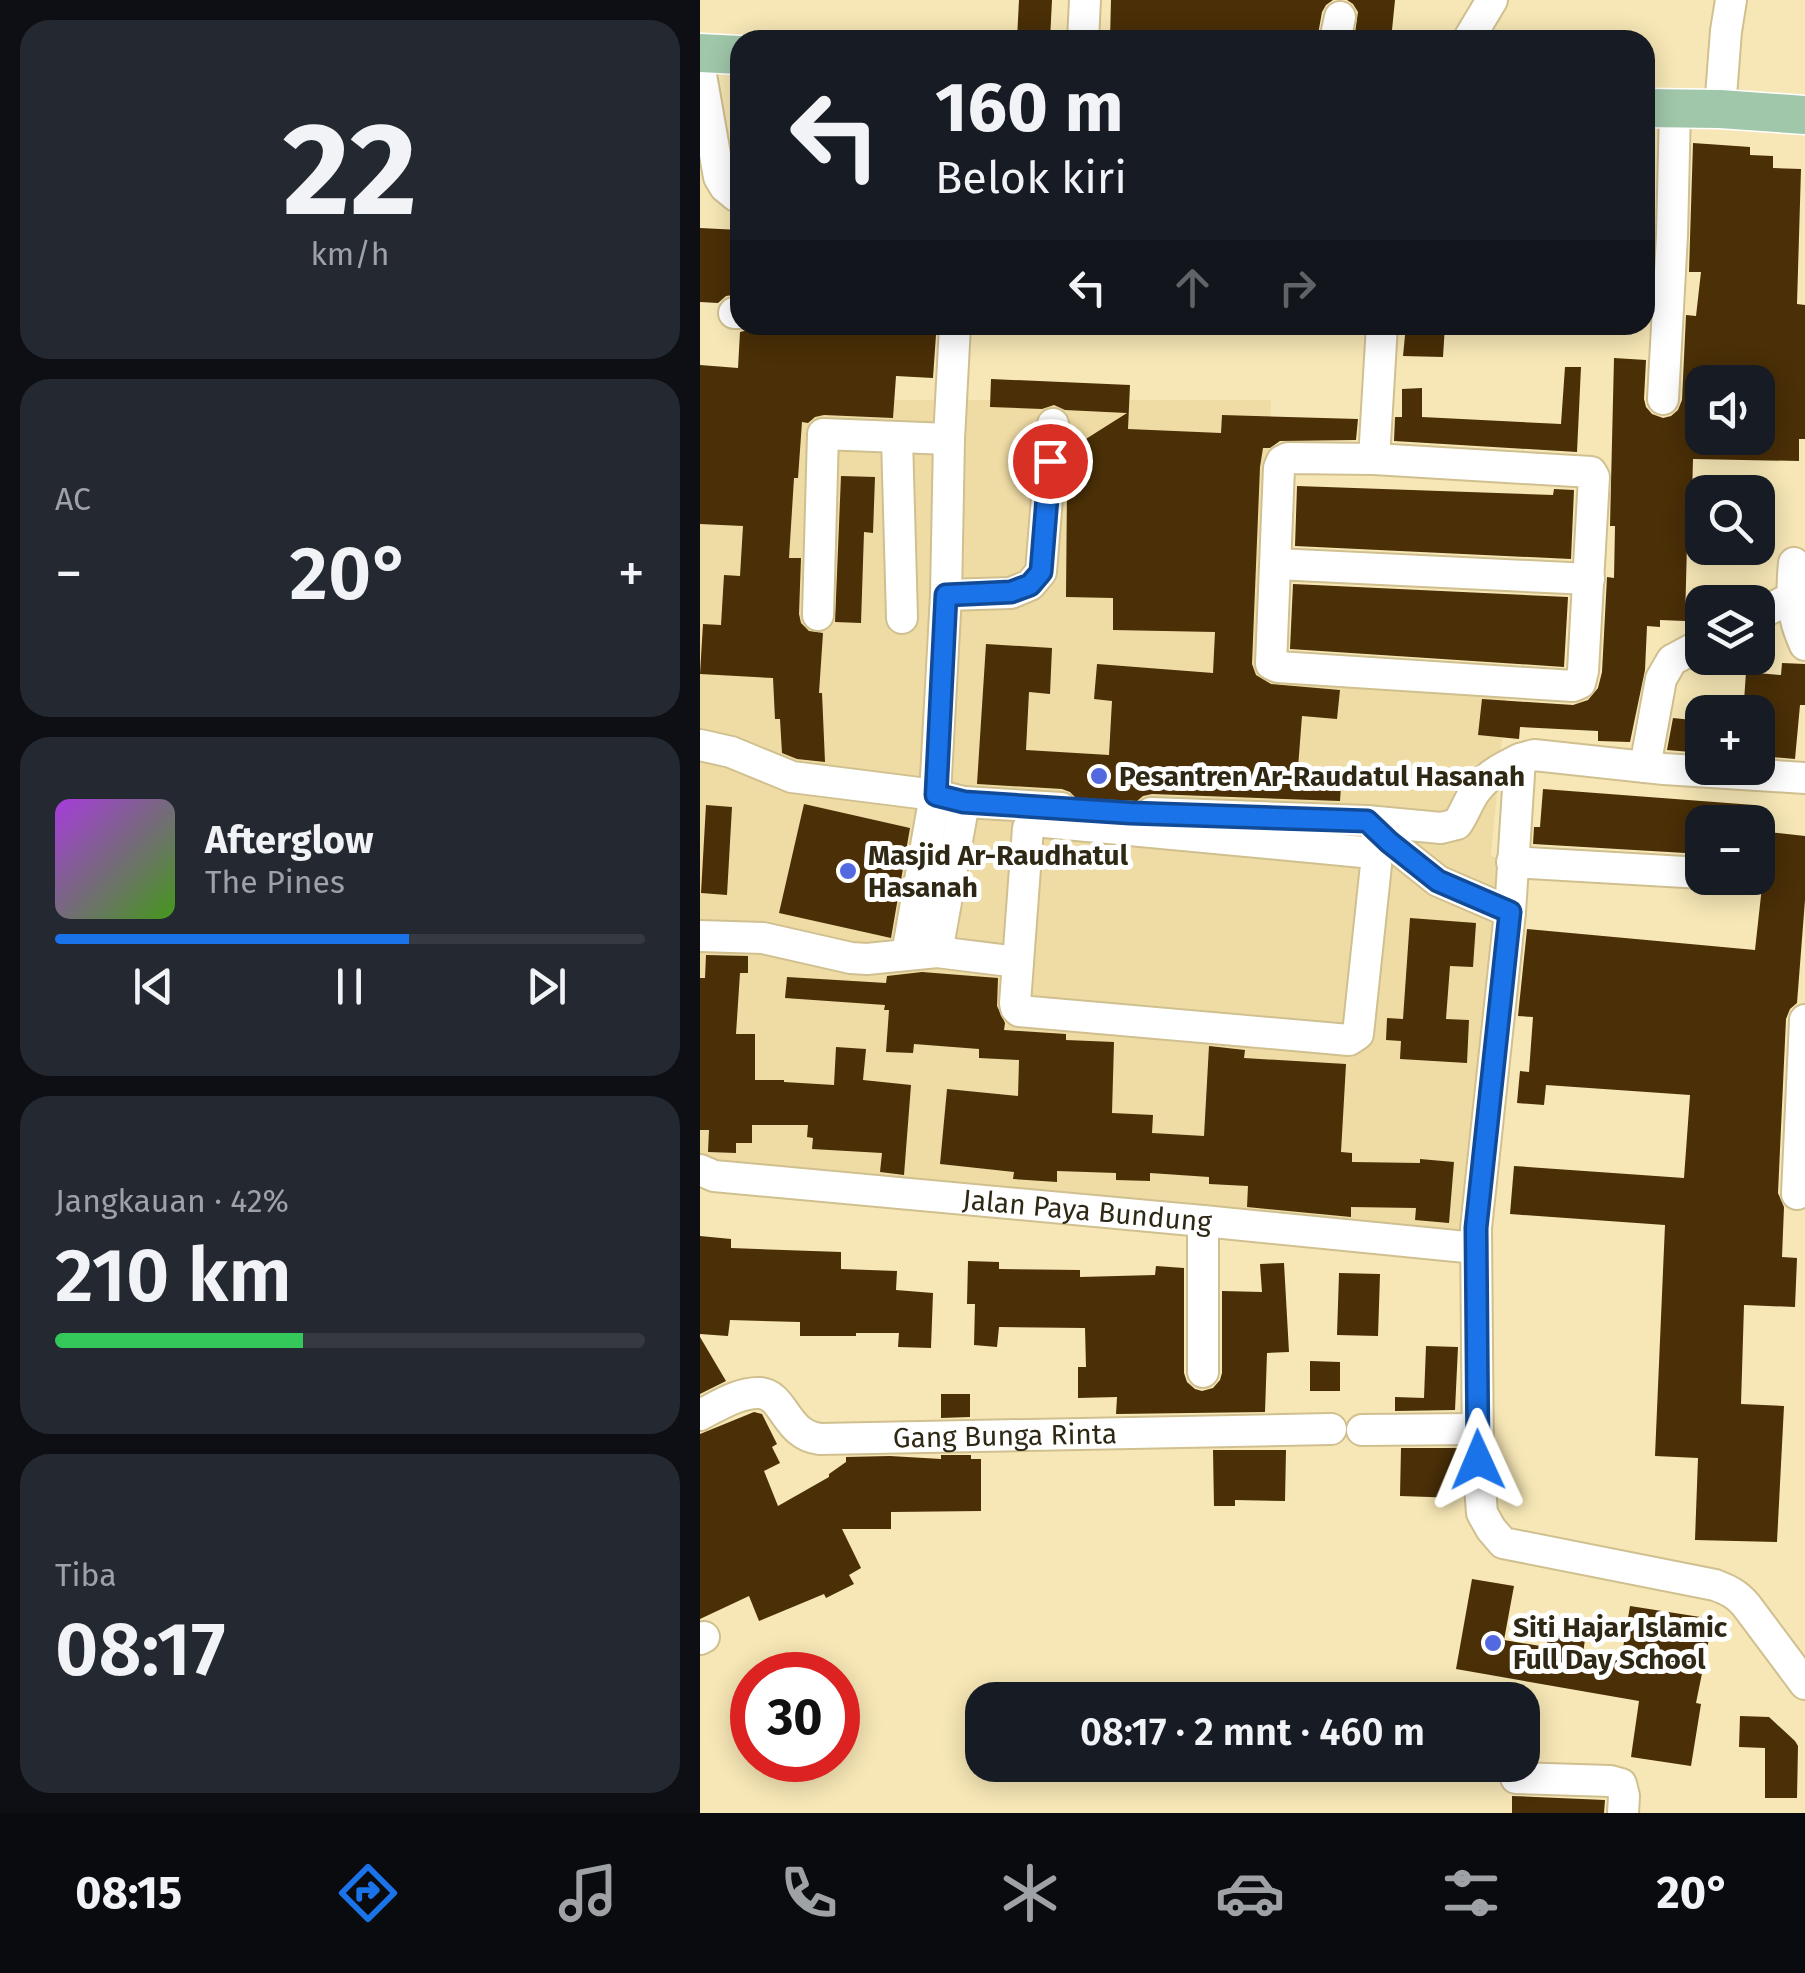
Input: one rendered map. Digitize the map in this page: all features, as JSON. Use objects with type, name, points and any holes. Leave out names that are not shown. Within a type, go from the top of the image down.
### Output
[{"type":"main road","points":[[700,53],[730,55]]},
{"type":"main road","points":[[1660,109],[1805,114]]},
{"type":"street","points":[[1083,30],[1084,0]]},
{"type":"street","points":[[1474,30],[1492,0]]},
{"type":"street","points":[[1720,109],[1731,0]]},
{"type":"street","points":[[700,69],[719,177],[730,191]]},
{"type":"street","points":[[1660,109],[1672,234],[1663,399]]},
{"type":"street","points":[[922,953],[950,798],[946,595],[954,335]]},
{"type":"street","points":[[1374,459],[1381,335]]},
{"type":"street","points":[[946,595],[1011,592],[1030,585],[1041,572],[1053,424]]},
{"type":"street","points":[[818,614],[823,434],[949,438]]},
{"type":"street","points":[[897,438],[902,618]]},
{"type":"street","points":[[1288,458],[1592,472],[1594,477],[1582,678],[1573,686],[1274,666],[1270,658],[1276,564],[1279,468],[1288,458]]},
{"type":"street","points":[[1794,563],[1791,598],[1805,645]]},
{"type":"street","points":[[1276,564],[1589,579]]},
{"type":"street","points":[[1775,606],[1791,598]]},
{"type":"street","points":[[1646,767],[1661,679],[1672,660],[1685,653]]},
{"type":"street","points":[[700,745],[731,752],[792,777],[950,798],[1130,813],[1367,821],[1441,828],[1457,824],[1476,790],[1496,772],[1534,756],[1805,778]]},
{"type":"street","points":[[1520,759],[1510,912],[1476,1248],[1477,1429],[1482,1513],[1503,1543],[1727,1590],[1746,1604],[1805,1684]]},
{"type":"street","points":[[1034,821],[1375,856],[1358,1034],[1353,1039],[1026,1012],[1016,1008],[1015,1003],[1018,962],[1028,828],[1034,821]]},
{"type":"street","points":[[1367,821],[1438,881],[1510,912]]},
{"type":"street","points":[[1512,862],[1685,872]]},
{"type":"street","points":[[700,936],[763,938],[851,958],[922,953],[1018,962]]},
{"type":"street","points":[[1797,1194],[1805,1020]]},
{"type":"street","name":"Jalan Paya Bundung","points":[[700,1170],[714,1176],[1476,1248]]},
{"type":"street","points":[[1203,1221],[1204,1372]]},
{"type":"street","name":"Gang Bunga Rinta","points":[[700,1414],[737,1397],[763,1393],[772,1396],[801,1434],[820,1439],[1331,1429]]},
{"type":"street","points":[[1362,1430],[1477,1429]]},
{"type":"street","points":[[1540,1779],[1620,1784],[1623,1813]]},
{"type":"shaded area","name":"Pesantren Ar-Raudatul Hasanah","points":[[700,400],[1271,400],[1261,669],[1506,696],[1491,856],[1512,862],[1458,1232],[705,1160],[700,1155]]},
{"type":"building","points":[[1019,0],[1052,0],[1050,30],[1017,30]]},
{"type":"building","points":[[1111,0],[1333,0],[1322,12],[1319,30],[1110,30]]},
{"type":"building","points":[[1347,0],[1395,0],[1392,30],[1355,30],[1358,12]]},
{"type":"building","points":[[1693,143],[1750,147],[1750,155],[1773,156],[1773,168],[1801,169],[1797,304],[1805,305],[1805,439],[1799,439],[1799,461],[1693,459],[1693,475],[1685,475],[1685,621],[1660,620],[1660,627],[1647,626],[1645,670],[1630,742],[1598,741],[1598,731],[1520,727],[1519,739],[1478,735],[1482,699],[1573,705],[1588,700],[1598,688],[1607,577],[1614,578],[1615,526],[1610,526],[1614,358],[1646,360],[1644,399],[1652,414],[1663,418],[1678,410],[1682,400],[1686,315],[1696,316],[1701,272],[1689,272]]},
{"type":"building","points":[[700,228],[730,230],[730,295],[718,303],[700,302]]},
{"type":"building","points":[[740,335],[936,335],[933,378],[896,376],[893,418],[824,415],[802,422],[789,558],[801,558],[801,623],[809,631],[823,633],[819,693],[825,762],[782,753],[773,678],[700,674],[703,624],[721,625],[724,575],[740,576],[743,526],[700,524],[700,365],[738,368]]},
{"type":"building","points":[[1405,335],[1444,335],[1443,357],[1403,356]]},
{"type":"building","points":[[1565,367],[1581,367],[1577,452],[1394,441],[1395,417],[1402,417],[1402,389],[1422,388],[1422,417],[1561,424]]},
{"type":"building","points":[[991,379],[1130,385],[1128,429],[1221,433],[1222,415],[1358,419],[1356,440],[1280,441],[1263,448],[1260,467],[1252,664],[1256,675],[1271,684],[1340,690],[1337,719],[1302,716],[1298,768],[1342,771],[1340,801],[1152,794],[1137,801],[1076,798],[1062,789],[977,784],[986,644],[1052,648],[1050,694],[1029,692],[1026,750],[1109,755],[1112,701],[1094,699],[1097,664],[1213,673],[1215,632],[1113,630],[1113,598],[1066,597],[1070,449],[1127,413],[1065,410],[1054,405],[1042,409],[990,407]]},
{"type":"building","points":[[841,476],[875,477],[873,533],[864,532],[861,623],[835,622]]},
{"type":"building","points":[[1297,486],[1553,495],[1554,489],[1574,490],[1571,559],[1295,546]]},
{"type":"building","points":[[1293,584],[1568,597],[1564,667],[1290,649]]},
{"type":"building","points":[[1782,663],[1805,664],[1805,705],[1800,705],[1795,759],[1775,757],[1775,695],[1744,695],[1746,675],[1781,675]]},
{"type":"building","points":[[1673,718],[1685,719],[1685,752],[1667,750]]},
{"type":"building","points":[[1543,789],[1754,805],[1685,805],[1685,853],[1533,844],[1534,827],[1540,827]]},
{"type":"building","name":"Masjid Ar-Raudhatul Hasanah","points":[[804,804],[910,828],[891,938],[779,913]]},
{"type":"building","points":[[706,805],[732,807],[727,895],[701,893]]},
{"type":"building","points":[[1775,833],[1805,836],[1805,900],[1797,1003],[1786,1019],[1778,1193],[1784,1207],[1782,1257],[1797,1258],[1795,1307],[1744,1305],[1741,1404],[1784,1406],[1777,1542],[1695,1540],[1698,1458],[1655,1456],[1665,1225],[1510,1214],[1514,1166],[1684,1178],[1690,1095],[1546,1085],[1544,1105],[1517,1103],[1520,1071],[1529,1072],[1533,1017],[1518,1016],[1527,929],[1755,950],[1761,895],[1775,895]]},
{"type":"building","points":[[1410,918],[1476,923],[1473,967],[1450,966],[1446,1019],[1469,1020],[1467,1063],[1400,1059],[1401,1041],[1386,1040],[1387,1018],[1403,1019]]},
{"type":"building","points":[[706,955],[748,956],[748,973],[740,973],[736,1034],[755,1034],[755,1080],[834,1085],[836,1047],[866,1049],[863,1080],[911,1085],[904,1175],[880,1172],[882,1153],[812,1149],[808,1125],[752,1125],[752,1143],[736,1143],[736,1153],[708,1152],[709,1130],[700,1130],[700,978],[705,978]]},
{"type":"building","points":[[922,972],[998,978],[997,1006],[1004,1030],[1066,1034],[1066,1040],[1114,1042],[1112,1113],[1153,1115],[1152,1133],[1204,1136],[1209,1046],[1245,1050],[1244,1058],[1346,1064],[1341,1152],[1352,1153],[1352,1162],[1454,1162],[1449,1223],[1415,1220],[1416,1208],[1351,1207],[1351,1217],[1247,1207],[1248,1186],[1209,1184],[1209,1177],[1150,1173],[1150,1181],[1116,1180],[1116,1173],[1057,1171],[1057,1182],[1013,1179],[1014,1172],[940,1164],[947,1089],[1018,1096],[1019,1060],[979,1058],[979,1049],[914,1044],[913,1053],[886,1052],[889,1010],[884,1010],[885,1005],[785,998],[787,977],[886,983],[887,976]]},
{"type":"building","points":[[700,1236],[731,1239],[731,1248],[841,1252],[841,1269],[897,1271],[896,1290],[933,1293],[931,1348],[898,1347],[899,1333],[800,1336],[800,1322],[730,1320],[728,1336],[700,1334]]},
{"type":"building","points":[[968,1261],[999,1262],[999,1269],[1080,1270],[1080,1277],[1155,1275],[1156,1266],[1184,1268],[1184,1373],[1187,1382],[1202,1391],[1213,1388],[1222,1373],[1222,1291],[1262,1292],[1260,1264],[1284,1263],[1289,1352],[1267,1353],[1265,1412],[1116,1414],[1117,1397],[1078,1398],[1078,1367],[1086,1367],[1085,1328],[999,1327],[997,1347],[974,1345],[975,1304],[967,1304]]},
{"type":"building","points":[[1339,1273],[1380,1274],[1378,1336],[1337,1335]]},
{"type":"building","points":[[700,1337],[726,1381],[700,1394]]},
{"type":"building","points":[[1426,1346],[1458,1347],[1455,1410],[1395,1411],[1395,1397],[1424,1398]]},
{"type":"building","points":[[1310,1361],[1340,1362],[1340,1391],[1310,1391]]},
{"type":"building","points":[[941,1394],[970,1394],[970,1417],[941,1418]]},
{"type":"building","points":[[754,1412],[762,1414],[777,1444],[772,1447],[780,1463],[764,1471],[778,1506],[829,1477],[846,1462],[846,1457],[941,1459],[941,1455],[971,1455],[971,1459],[981,1459],[981,1511],[891,1512],[891,1529],[842,1529],[861,1568],[849,1575],[854,1584],[759,1621],[749,1596],[700,1619],[700,1434]]},
{"type":"building","points":[[1401,1448],[1459,1448],[1459,1498],[1400,1496]]},
{"type":"building","points":[[1213,1450],[1286,1450],[1285,1501],[1235,1500],[1235,1506],[1214,1506]]},
{"type":"building","name":"Siti Hajar Islamic Full Day School","points":[[1472,1579],[1514,1586],[1504,1640],[1546,1647],[1549,1633],[1585,1639],[1583,1654],[1621,1660],[1630,1606],[1713,1619],[1696,1703],[1701,1704],[1691,1766],[1631,1757],[1639,1701],[1456,1669]]},
{"type":"building","points":[[1740,1716],[1769,1717],[1795,1741],[1797,1798],[1765,1798],[1765,1748],[1739,1747]]},
{"type":"building","points":[[1512,1796],[1605,1800],[1604,1813],[1512,1813]]},
{"type":"place","name":"Pesantren Ar-Raudatul Hasanah","points":[[1099,776]]},
{"type":"place","name":"Masjid Ar-Raudhatul Hasanah","points":[[848,871]]},
{"type":"place","name":"Siti Hajar Islamic Full Day School","points":[[1493,1643]]},
{"type":"route","points":[[1050,461],[1041,572],[1030,585],[1011,592],[946,595],[936,795],[964,802],[1130,813],[1367,821],[1438,881],[1510,912],[1476,1228],[1478,1460]]}]
